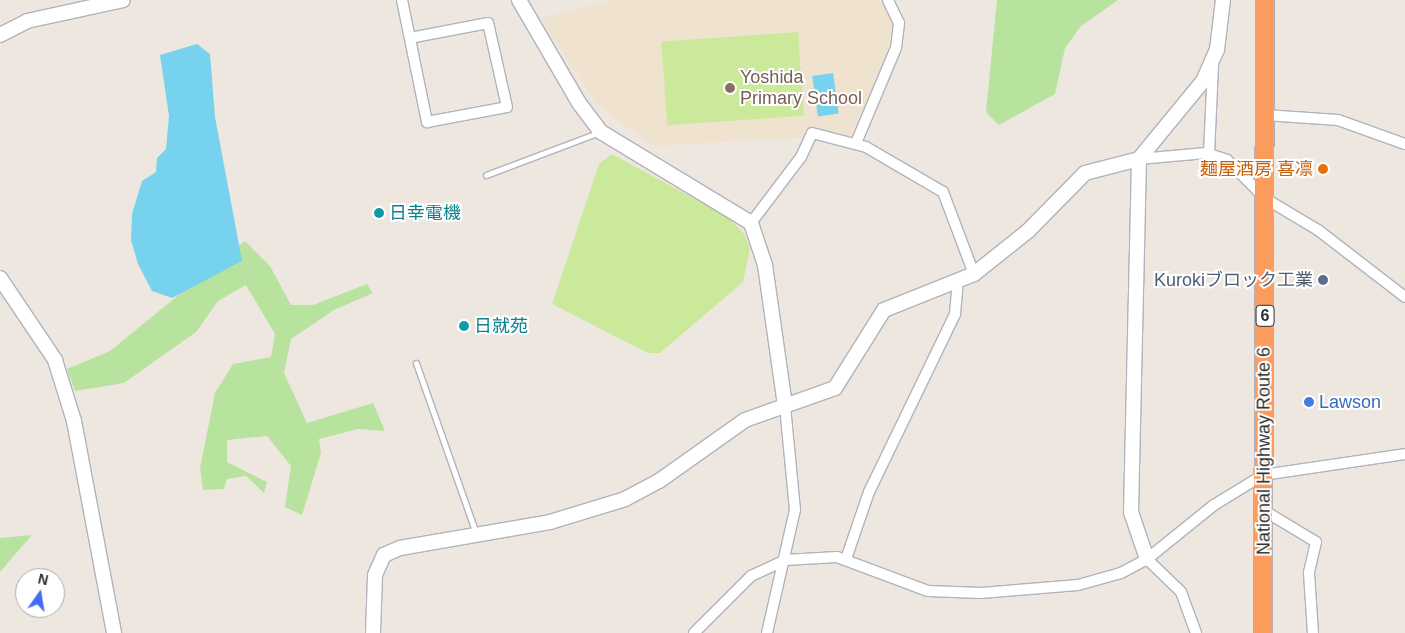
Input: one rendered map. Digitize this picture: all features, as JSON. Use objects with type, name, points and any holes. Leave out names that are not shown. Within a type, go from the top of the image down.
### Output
[{"type":"highway","name":"National Highway Route 6","points":[[1263,633],[1266,199],[1264,0]]},
{"type":"street","points":[[0,35],[27,21],[123,0]]},
{"type":"street","points":[[402,0],[427,122],[507,107],[488,23],[410,38]]},
{"type":"street","points":[[519,0],[601,132],[751,223],[765,265],[785,406],[795,510],[767,633]]},
{"type":"street","points":[[856,143],[896,48],[899,23],[888,0]]},
{"type":"street","points":[[1196,633],[1181,592],[1146,559],[1131,512],[1139,159],[1203,81],[1213,59],[1223,21],[1223,0]]},
{"type":"street","points":[[1209,154],[1213,59]]},
{"type":"street","points":[[1265,115],[1338,120],[1405,144]]},
{"type":"street","points":[[751,223],[802,157],[812,133],[856,143],[917,174],[943,192],[974,274]]},
{"type":"street","points":[[373,633],[375,575],[384,555],[400,548],[550,522],[625,499],[659,481],[745,420],[836,388],[884,310],[974,274],[1028,231],[1085,173],[1139,159],[1209,154],[1227,160],[1266,199],[1318,230],[1405,297]]},
{"type":"street","points":[[0,278],[56,360],[74,421],[114,633]]},
{"type":"street","points":[[846,559],[869,492],[955,314],[958,282]]},
{"type":"street","points":[[694,633],[751,576],[784,560],[846,559],[928,591],[981,593],[1078,585],[1121,573],[1146,559],[1214,505],[1264,475],[1405,454]]},
{"type":"street","points":[[1263,510],[1316,542],[1309,573],[1313,633]]},
{"type":"lane","points":[[486,174],[601,132]]},
{"type":"lane","points":[[416,363],[477,536]]},
{"type":"shaded area","name":"Yoshida Primary School","points":[[614,0],[879,0],[893,22],[884,70],[849,135],[654,146],[597,105],[541,18]]},
{"type":"green space","points":[[997,0],[1118,0],[1081,26],[1065,48],[1055,94],[999,125],[986,112]]},
{"type":"green space","points":[[798,32],[804,116],[667,125],[661,42]]},
{"type":"green space","points":[[612,154],[728,217],[745,235],[750,248],[743,282],[660,353],[648,353],[552,304],[599,164]]},
{"type":"green space","points":[[245,241],[270,266],[291,305],[313,305],[367,284],[373,293],[334,310],[291,339],[284,373],[307,423],[373,403],[385,431],[358,429],[319,439],[321,453],[302,515],[285,507],[291,466],[267,436],[227,440],[227,462],[267,482],[264,493],[246,476],[227,479],[224,489],[203,490],[200,468],[215,393],[233,364],[271,357],[275,334],[246,285],[218,301],[196,332],[124,383],[75,391],[67,369],[110,351]]},
{"type":"green space","points":[[32,535],[0,572],[0,538]]},
{"type":"water","points":[[197,44],[210,54],[215,117],[242,261],[172,298],[152,291],[138,264],[131,240],[132,214],[142,181],[156,172],[157,158],[166,149],[169,116],[160,55]]},
{"type":"water","points":[[833,73],[839,114],[818,117],[812,76]]},
{"type":"place","name":"Yoshida Primary School","points":[[730,88]]},
{"type":"place","name":"麺屋酒房 喜凛","points":[[1323,169]]},
{"type":"place","name":"日幸電機","points":[[379,213]]},
{"type":"place","name":"Kurokiブロック工業","points":[[1323,280]]},
{"type":"place","name":"日就苑","points":[[464,326]]},
{"type":"place","name":"Lawson","points":[[1309,402]]}]
